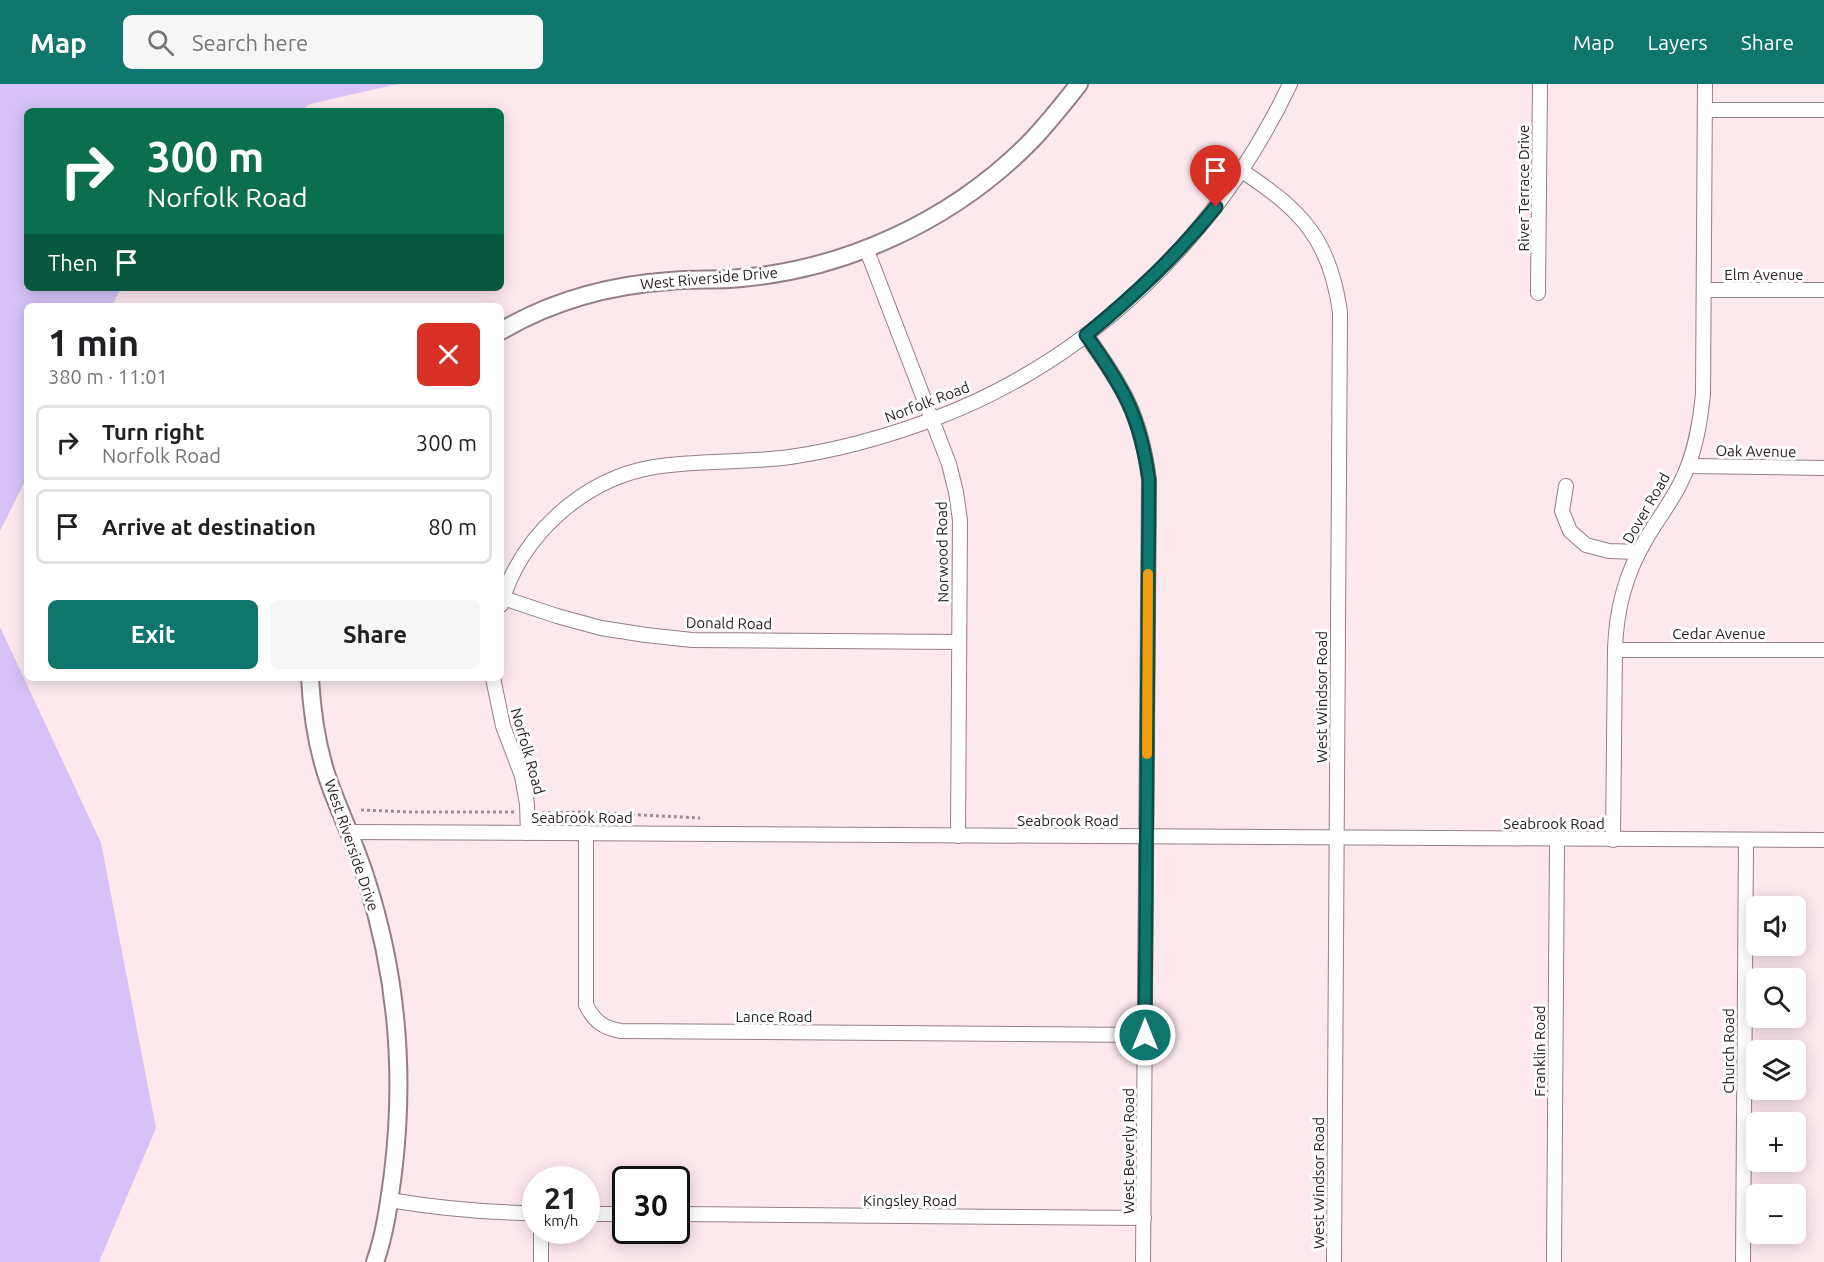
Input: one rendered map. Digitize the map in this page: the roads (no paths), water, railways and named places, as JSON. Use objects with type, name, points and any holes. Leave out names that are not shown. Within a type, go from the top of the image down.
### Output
[{"type":"street","name":"West Riverside Drive","points":[[504,330],[547,308],[607,290],[670,281],[729,279],[776,273],[807,267],[866,248],[932,217],[996,173],[1052,118],[1079,84]]},
{"type":"street","name":"Norfolk Road","points":[[504,598],[524,554],[538,535],[578,499],[626,474],[678,464],[741,462],[819,452],[885,436],[933,420],[1021,378],[1086,335],[1144,286],[1185,244],[1242,171],[1290,84]]},
{"type":"street","name":"River Terrace Drive","points":[[1538,293],[1540,84]]},
{"type":"street","name":"Dover Road","points":[[1613,840],[1615,650],[1620,599],[1639,552],[1672,501],[1688,466],[1697,437],[1703,394],[1705,84]]},
{"type":"street","points":[[1705,110],[1824,110]]},
{"type":"street","name":"West Windsor Road","points":[[1242,171],[1291,206],[1307,224],[1330,265],[1337,288],[1340,312],[1334,1262]]},
{"type":"street","name":"Norwood Road","points":[[866,248],[933,420],[949,464],[956,492],[960,520],[958,836]]},
{"type":"street","name":"Elm Avenue","points":[[1704,290],[1824,290]]},
{"type":"street","name":"West Beverly Road","points":[[1086,335],[1127,398],[1138,425],[1149,480],[1143,1262]]},
{"type":"street","name":"Oak Avenue","points":[[1688,466],[1824,468]]},
{"type":"street","points":[[1566,486],[1562,511],[1570,531],[1586,546],[1609,551],[1639,552]]},
{"type":"street","name":"Donald Road","points":[[504,603],[601,628],[680,639],[960,642]]},
{"type":"street","name":"Cedar Avenue","points":[[1615,650],[1824,650]]},
{"type":"street","name":"West Riverside Drive","points":[[310,681],[315,729],[321,757],[329,784],[367,882],[380,930],[390,978],[396,1028],[399,1089],[397,1139],[389,1200],[375,1262]]},
{"type":"street","name":"Norfolk Road","points":[[495,681],[503,726],[522,776],[527,804],[528,833]]},
{"type":"street","name":"Seabrook Road","points":[[348,832],[1824,840]]},
{"type":"street","name":"Lance Road","points":[[586,833],[586,1005],[599,1024],[609,1029],[621,1031],[1145,1035]]},
{"type":"street","name":"Franklin Road","points":[[1554,1262],[1557,840]]},
{"type":"street","name":"Church Road","points":[[1743,1262],[1746,840]]},
{"type":"street","points":[[389,1200],[443,1209],[522,1213]]},
{"type":"street","name":"Kingsley Road","points":[[690,1214],[1144,1218]]},
{"type":"street","points":[[541,1244],[541,1262]]}]
